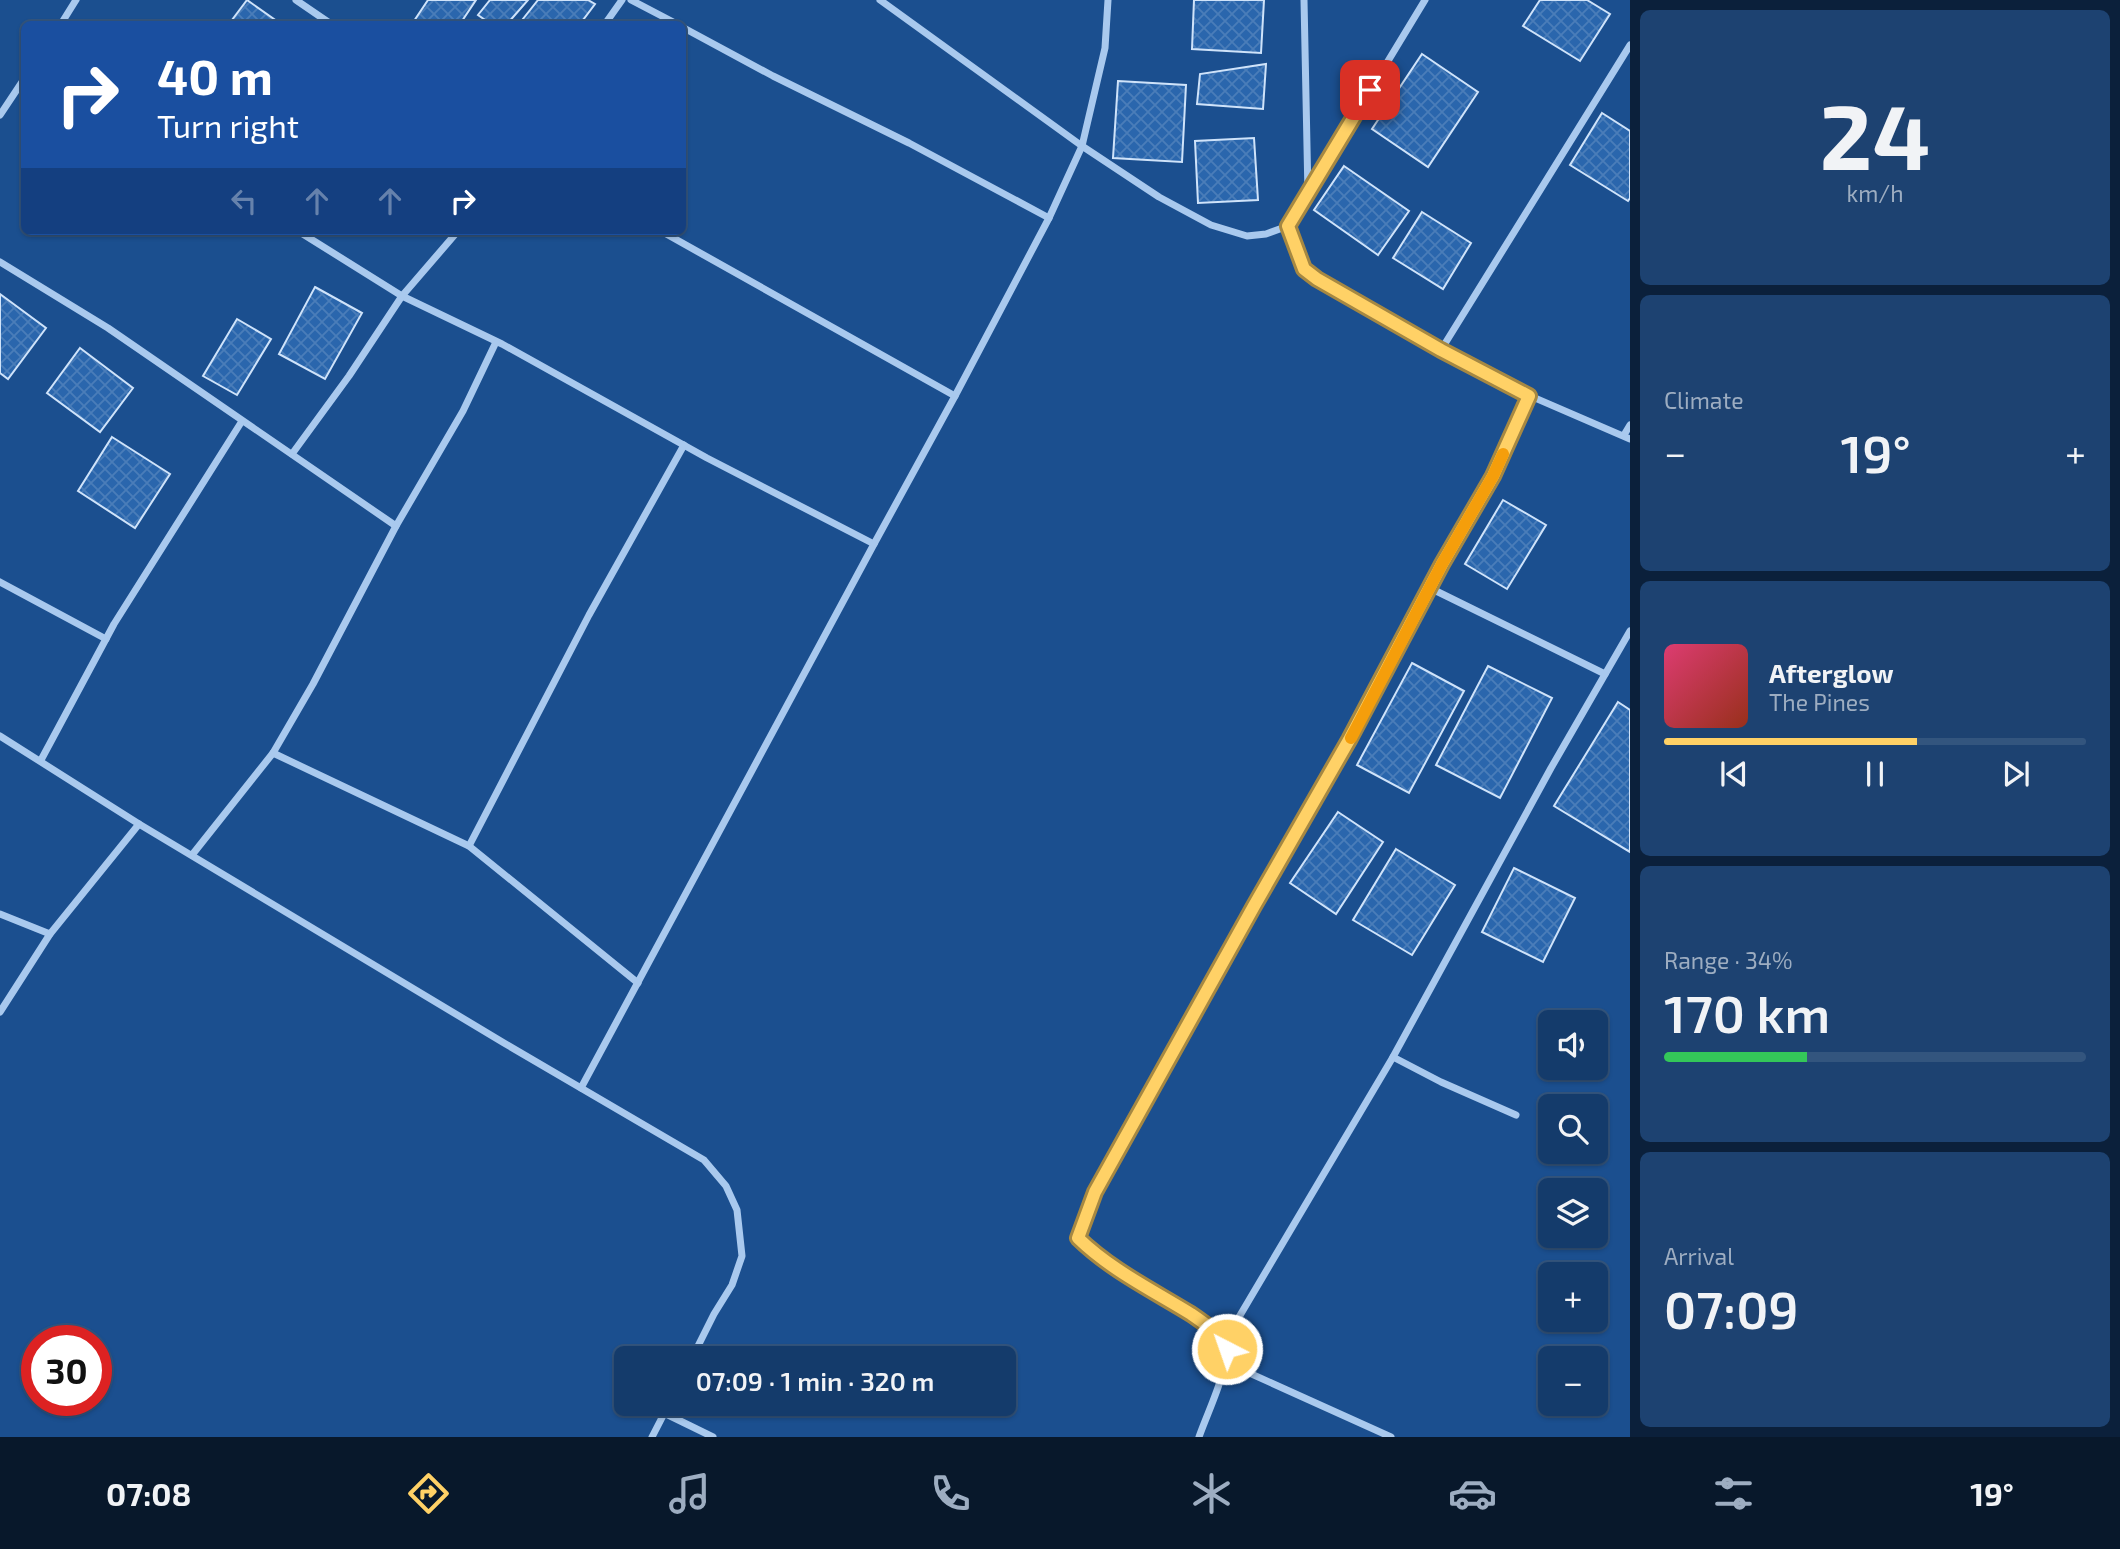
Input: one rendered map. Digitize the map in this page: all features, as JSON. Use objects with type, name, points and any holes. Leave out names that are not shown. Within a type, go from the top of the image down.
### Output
[{"type":"street","points":[[63,21],[76,0]]},
{"type":"street","points":[[296,0],[327,21]]},
{"type":"street","points":[[606,21],[622,0]]},
{"type":"street","points":[[631,0],[671,21]]},
{"type":"street","points":[[880,0],[1159,197],[1211,225],[1247,236],[1266,234],[1288,226],[1425,0]]},
{"type":"street","points":[[581,1088],[1049,218],[1082,145],[1104,48],[1108,0]]},
{"type":"street","points":[[1304,0],[1308,196]]},
{"type":"street","points":[[686,29],[1049,218]]},
{"type":"street","points":[[1441,350],[1630,45]]},
{"type":"street","points":[[0,115],[21,84]]},
{"type":"street","points":[[1288,226],[1304,269],[1330,288],[1529,396],[1627,437],[1630,425]]},
{"type":"street","points":[[304,235],[402,296],[496,342],[684,445],[874,544]]},
{"type":"street","points":[[292,454],[349,376],[402,296],[455,235]]},
{"type":"street","points":[[668,235],[955,396]]},
{"type":"street","points":[[0,262],[108,328],[396,526]]},
{"type":"street","points":[[192,855],[273,753],[313,684],[396,526],[463,411],[496,342]]},
{"type":"street","points":[[1226,1339],[1193,1315],[1124,1275],[1092,1252],[1078,1238],[1095,1192],[1107,1169],[1349,740],[1430,587],[1493,476],[1529,396]]},
{"type":"street","points":[[41,760],[106,639],[242,421]]},
{"type":"street","points":[[469,846],[589,615],[684,445]]},
{"type":"street","points":[[0,582],[106,639]]},
{"type":"street","points":[[1430,587],[1605,674]]},
{"type":"street","points":[[1199,1437],[1225,1362],[1226,1339],[1393,1057],[1455,947],[1514,833],[1630,631]]},
{"type":"street","points":[[0,736],[139,824],[704,1160],[726,1186],[737,1210],[742,1256],[732,1285],[698,1346]]},
{"type":"street","points":[[273,753],[469,846],[638,983]]},
{"type":"street","points":[[0,1012],[50,934],[139,824]]},
{"type":"street","points":[[0,914],[50,934]]},
{"type":"street","points":[[1393,1057],[1441,1082],[1516,1115]]},
{"type":"street","points":[[1225,1362],[1391,1437]]},
{"type":"street","points":[[652,1437],[662,1416]]},
{"type":"street","points":[[670,1416],[713,1437]]},
{"type":"building","points":[[247,0],[277,21],[231,21]]},
{"type":"building","points":[[428,0],[476,0],[462,21],[414,21]]},
{"type":"building","points":[[490,0],[528,0],[510,21],[487,21],[478,15]]},
{"type":"building","points":[[538,0],[588,0],[595,4],[582,21],[521,21]]},
{"type":"building","points":[[1194,0],[1264,0],[1261,53],[1192,49]]},
{"type":"building","points":[[1540,0],[1587,0],[1610,14],[1580,61],[1523,26]]},
{"type":"building","points":[[1422,54],[1478,92],[1428,167],[1372,129]]},
{"type":"building","points":[[1266,64],[1263,109],[1197,104],[1200,74]]},
{"type":"building","points":[[1118,81],[1186,85],[1182,162],[1113,158]]},
{"type":"building","points":[[1602,113],[1630,131],[1628,201],[1570,165]]},
{"type":"building","points":[[1254,138],[1258,200],[1198,203],[1195,141]]},
{"type":"building","points":[[1344,166],[1409,211],[1378,255],[1314,210]]},
{"type":"building","points":[[1422,212],[1471,243],[1443,289],[1393,258]]},
{"type":"building","points":[[315,287],[362,313],[325,379],[279,354]]},
{"type":"building","points":[[0,294],[46,328],[8,379],[0,373]]},
{"type":"building","points":[[237,319],[271,339],[237,395],[203,376]]},
{"type":"building","points":[[80,348],[133,388],[100,432],[47,393]]},
{"type":"building","points":[[112,437],[170,474],[135,528],[78,491]]},
{"type":"building","points":[[1503,500],[1546,525],[1507,589],[1465,564]]},
{"type":"building","points":[[1412,663],[1464,691],[1409,793],[1357,765]]},
{"type":"building","points":[[1488,666],[1552,698],[1500,798],[1436,765]]},
{"type":"building","points":[[1618,702],[1630,710],[1630,852],[1554,806]]},
{"type":"building","points":[[1338,812],[1383,842],[1336,914],[1290,883]]},
{"type":"building","points":[[1396,849],[1455,885],[1412,955],[1353,920]]},
{"type":"building","points":[[1514,868],[1575,898],[1543,962],[1482,932]]},
{"type":"slow traffic","points":[[1351,738],[1503,454]]},
{"type":"route","points":[[1227,1349],[1226,1339],[1193,1315],[1124,1275],[1092,1252],[1078,1238],[1095,1192],[1349,740],[1442,564],[1493,476],[1529,396],[1330,288],[1304,269],[1288,226],[1370,90]]}]
